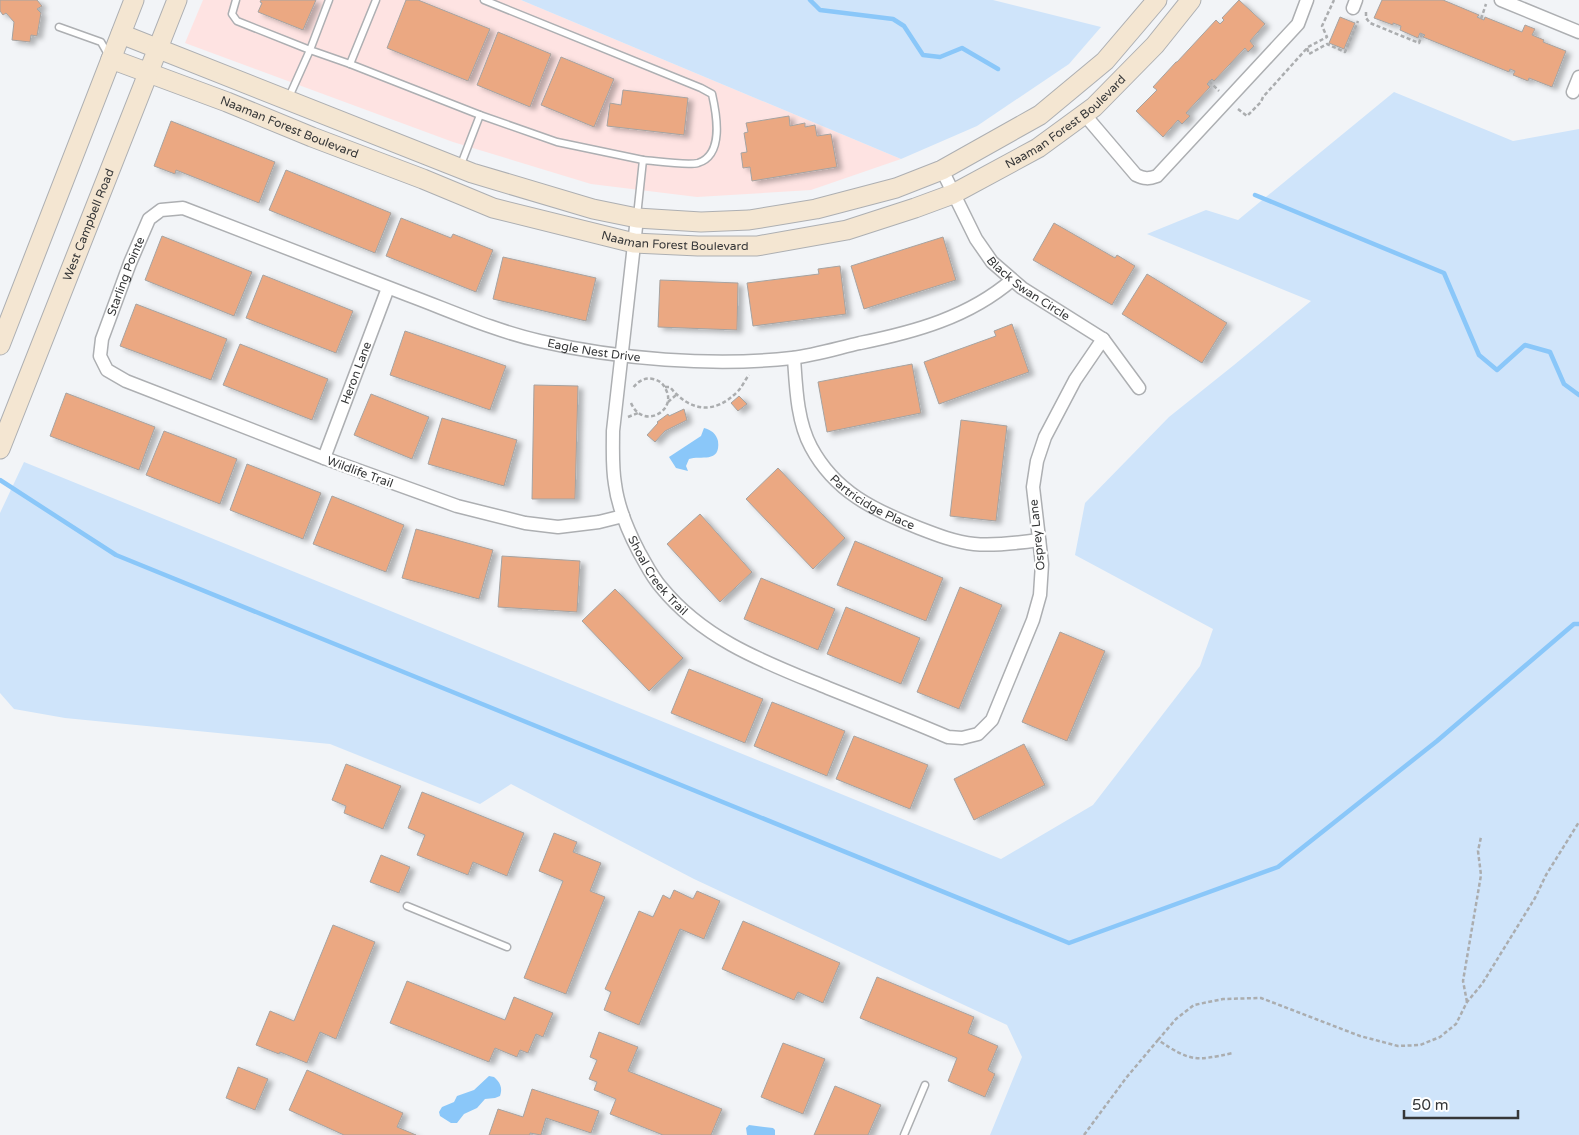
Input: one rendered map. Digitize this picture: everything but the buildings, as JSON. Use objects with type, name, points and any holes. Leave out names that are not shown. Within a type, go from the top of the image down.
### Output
[{"type":"street","points":[[0,345],[110,59],[111,38],[134,0]]},
{"type":"street","name":"West Campbell Road","points":[[0,449],[178,0]]},
{"type":"street","name":"Naaman Forest Boulevard","points":[[111,38],[157,49],[459,168],[593,209],[637,218],[701,222],[749,220],[816,209],[896,188],[942,170],[1040,115],[1105,61],[1157,0]]},
{"type":"street","name":"Naaman Forest Boulevard","points":[[110,59],[227,102],[493,208],[634,243],[757,246],[847,230],[915,208],[953,194],[1038,148],[1094,107],[1155,45],[1191,0]]},
{"type":"street","points":[[1084,114],[1136,175],[1150,179],[1157,176],[1298,24],[1307,0]]},
{"type":"street","points":[[1501,0],[1579,32]]},
{"type":"street","points":[[1573,92],[1579,77]]},
{"type":"street","points":[[395,168],[437,173],[452,173],[459,168]]},
{"type":"street","name":"Black Swan Circle","points":[[942,170],[976,239],[992,262],[1039,300],[1104,339],[1139,388]]},
{"type":"street","name":"Eagle Nest Drive","points":[[183,208],[487,325],[539,341],[595,352],[731,362],[794,358],[928,327],[959,314],[998,292],[1012,280]]},
{"type":"street","name":"Starling Pointe","points":[[108,370],[100,356],[102,339],[149,218],[161,210],[183,208]]},
{"type":"street","name":"Shoal Creek Trail","points":[[637,218],[613,431],[615,484],[622,516],[632,538],[660,586],[695,621],[732,646],[784,670],[948,737],[962,738],[978,734]]},
{"type":"street","name":"Heron Lane","points":[[324,458],[388,288]]},
{"type":"street","name":"Osprey Lane","points":[[978,734],[992,720],[1033,620],[1040,595],[1042,564],[1032,487],[1037,461],[1045,437],[1075,380],[1104,339]]},
{"type":"street","name":"Partricidge Place","points":[[794,358],[802,424],[810,446],[830,475],[847,491],[866,505],[952,540],[974,544],[1039,540]]},
{"type":"street","name":"Wildlife Trail","points":[[108,370],[126,381],[324,458],[458,506],[525,523],[558,527],[599,522],[622,516]]},
{"type":"lane","points":[[236,0],[232,14],[237,21],[480,115],[557,142],[643,160],[696,163],[710,157],[716,146],[715,107],[712,94],[484,0]]},
{"type":"lane","points":[[287,100],[310,50],[329,0]]},
{"type":"lane","points":[[350,64],[376,0]]},
{"type":"lane","points":[[59,27],[111,38]]},
{"type":"lane","points":[[459,168],[480,115]]},
{"type":"lane","points":[[637,218],[643,160]]},
{"type":"lane","points":[[407,906],[507,947]]},
{"type":"lane","points":[[904,1135],[925,1085]]},
{"type":"path","points":[[1235,106],[1247,116],[1262,102],[1263,97],[1307,48],[1327,38],[1322,26],[1334,0]]},
{"type":"path","points":[[1481,19],[1486,4]]},
{"type":"path","points":[[1366,18],[1367,10]]},
{"type":"path","points":[[1307,48],[1309,54],[1327,44],[1345,52],[1360,16],[1366,18],[1370,23],[1419,44],[1422,34]]},
{"type":"path","points":[[1209,81],[1220,92]]},
{"type":"path","points":[[648,373],[654,379]]},
{"type":"path","points":[[665,387],[670,387],[676,395],[691,406],[708,408],[730,399],[740,390],[750,374]]},
{"type":"path","points":[[632,389],[641,380],[654,379],[660,381],[667,392],[668,402]]},
{"type":"path","points":[[630,402],[638,413],[648,417],[654,416],[664,409],[668,402],[676,395]]},
{"type":"path","points":[[628,417],[638,413]]},
{"type":"path","points":[[1084,1135],[1120,1085],[1176,1019],[1194,1004],[1223,999],[1261,998],[1360,1036],[1398,1046],[1420,1045],[1440,1037],[1456,1024],[1467,1002],[1482,984],[1579,822]]},
{"type":"path","points":[[1467,1002],[1463,981],[1482,875],[1478,851],[1480,837]]},
{"type":"path","points":[[1158,1040],[1178,1053],[1196,1058],[1204,1059],[1233,1053]]},
{"type":"shaded area","points":[[203,0],[521,0],[901,159],[811,190],[697,197],[591,184],[453,142],[185,43]]},
{"type":"shaded area","points":[[521,0],[993,0],[1101,27],[1069,64],[977,126],[901,159]]},
{"type":"shaded area","points":[[1394,92],[1513,141],[1579,129],[1579,1135],[990,1135],[1022,1057],[1007,1025],[694,879],[511,784],[480,804],[330,744],[65,718],[14,709],[0,693],[0,513],[24,462],[1001,859],[1093,805],[1200,666],[1213,629],[1075,555],[1085,503],[1169,417],[1311,301],[1147,234],[1206,210],[1238,220]]},
{"type":"water","points":[[704,428],[713,432],[717,438],[718,448],[716,453],[709,457],[689,459],[686,466],[688,471],[676,468],[669,457],[701,436]]},
{"type":"water","points":[[489,1076],[494,1077],[499,1083],[501,1088],[500,1096],[485,1099],[477,1108],[464,1114],[457,1123],[451,1123],[440,1116],[439,1112],[442,1107],[454,1102],[457,1096],[474,1090]]},
{"type":"water","points":[[749,1125],[773,1128],[775,1135],[747,1135],[746,1128]]},
{"type":"waterway","points":[[810,0],[820,10],[893,19],[904,26],[923,55],[940,57],[962,48],[998,69]]},
{"type":"waterway","points":[[1255,195],[1444,273],[1479,355],[1497,370],[1525,345],[1550,352],[1564,384],[1579,395]]},
{"type":"waterway","points":[[0,480],[116,555],[1069,943],[1278,867],[1437,741],[1574,624],[1579,624]]}]
